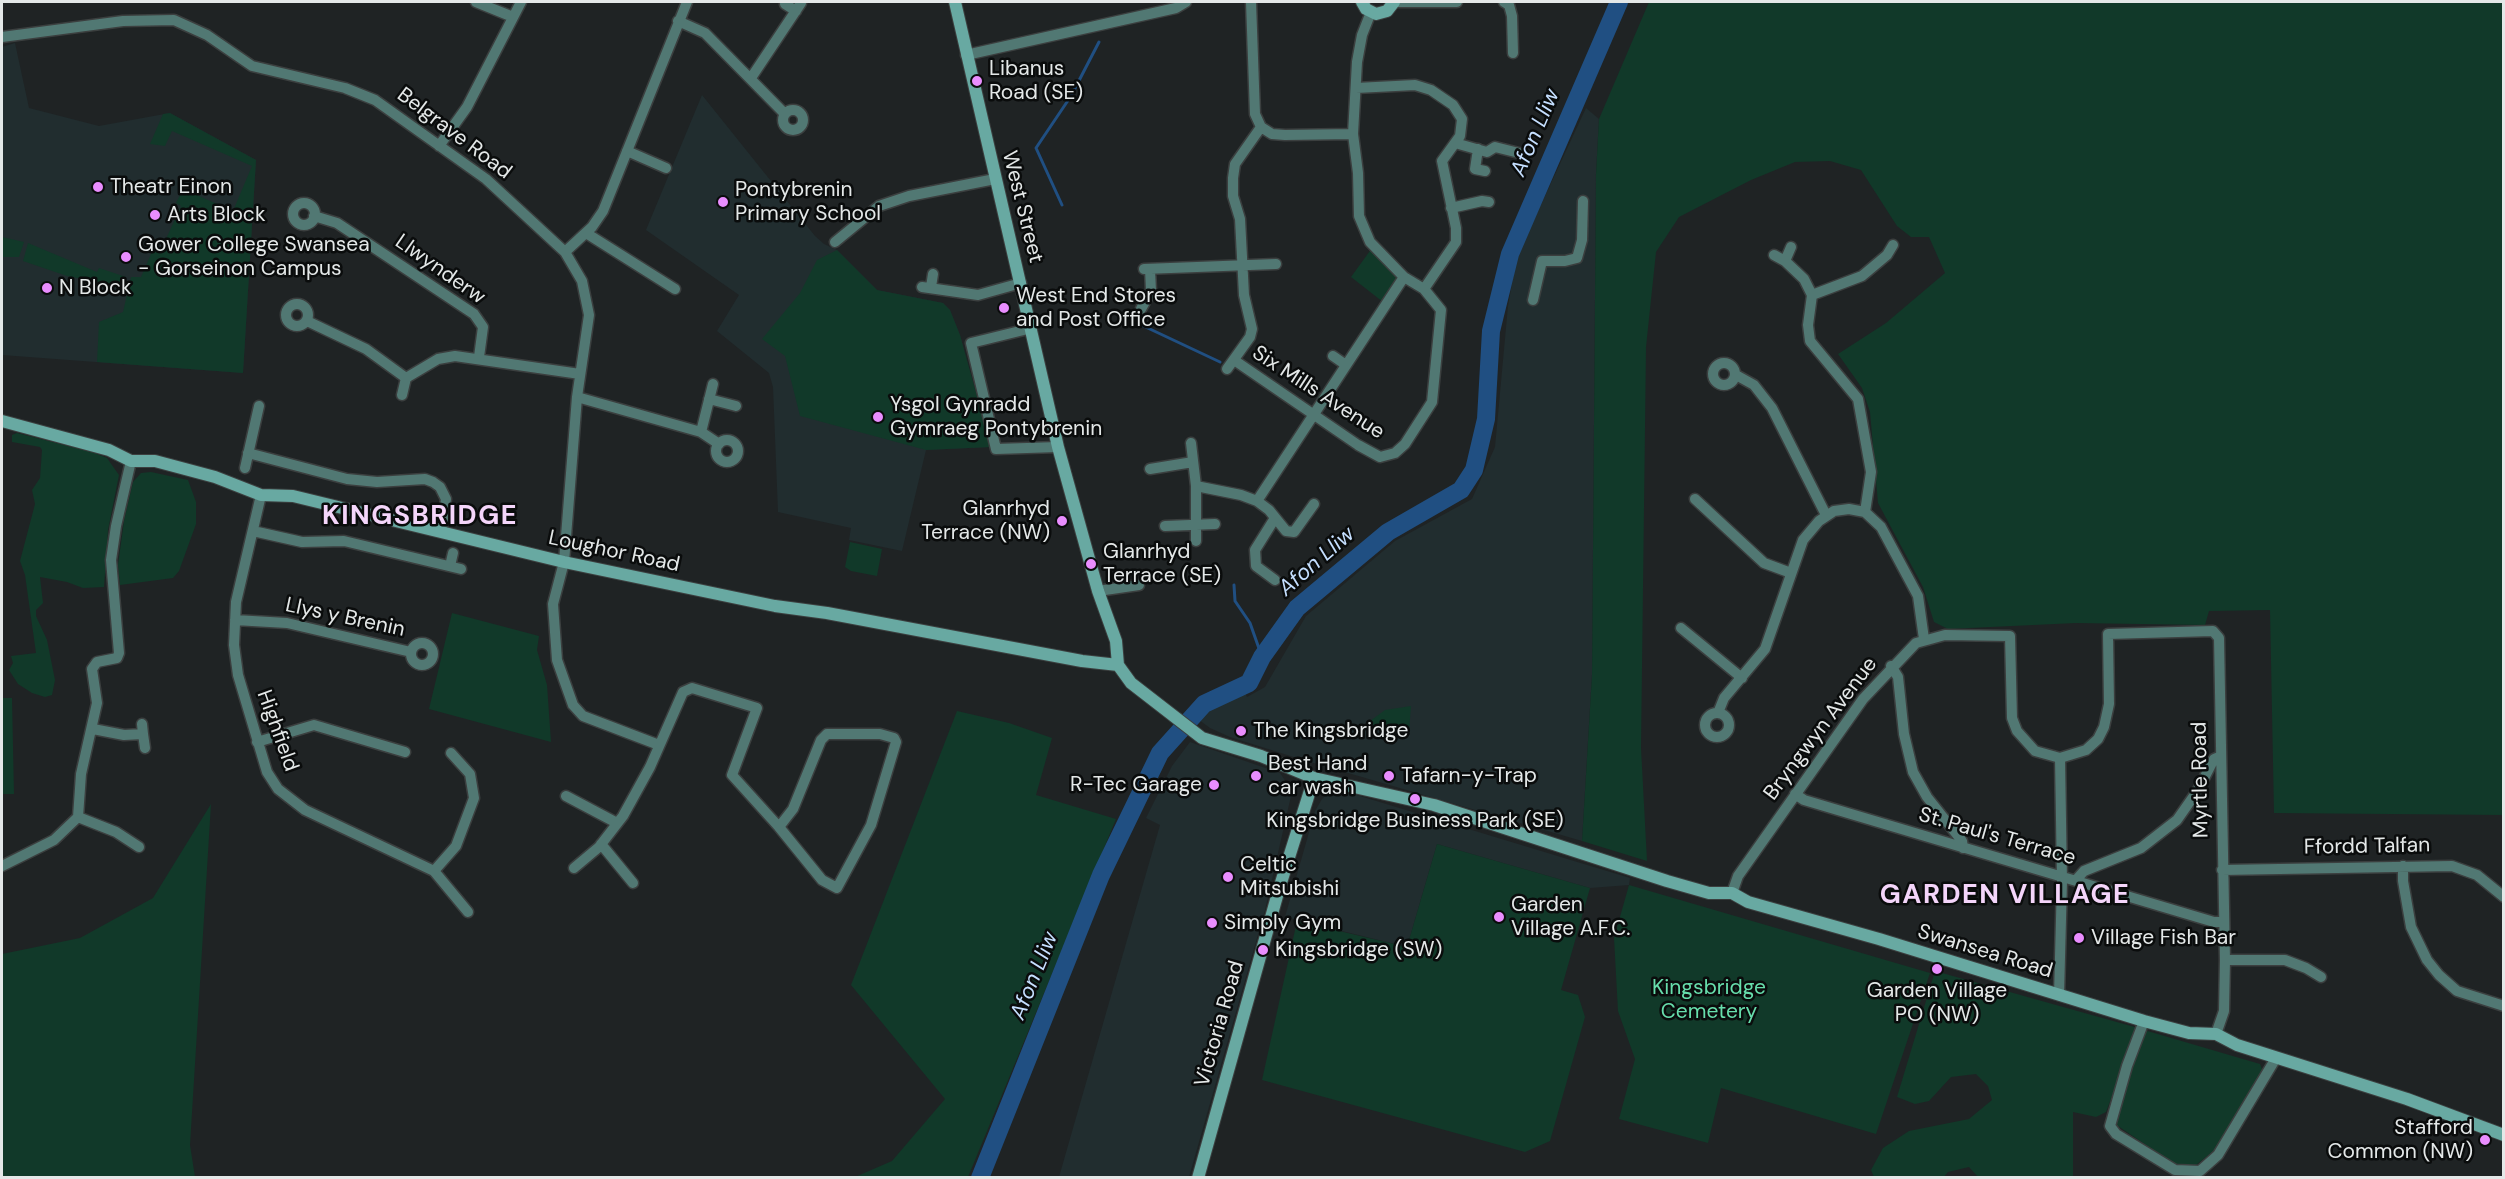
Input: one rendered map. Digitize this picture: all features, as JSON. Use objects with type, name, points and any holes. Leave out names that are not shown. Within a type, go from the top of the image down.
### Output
[{"type":"main road","name":"West Street","points":[[955,2],[1058,447],[1098,591],[1116,641],[1118,665]]},
{"type":"main road","points":[[1362,2],[1371,12],[1387,11],[1394,2]]},
{"type":"main road","name":"Loughor Road","points":[[2,422],[109,450],[131,461],[155,461],[207,475],[261,495],[293,496],[564,562],[775,606],[826,613],[1082,662],[1118,665]]},
{"type":"main road","name":"Swansea Road","points":[[1118,665],[1131,683],[1202,738],[1261,756],[1314,778],[1440,807],[1709,893],[1732,893],[1748,902],[1878,939],[2144,1022],[2189,1033],[2216,1034],[2237,1045],[2408,1099],[2504,1135]]},
{"type":"main road","name":"Victoria Road","points":[[1198,1178],[1279,889],[1314,778]]},
{"type":"street","points":[[476,2],[513,17]]},
{"type":"street","points":[[439,146],[467,107],[521,2]]},
{"type":"street","points":[[565,252],[586,232],[603,211],[687,2]]},
{"type":"street","points":[[966,55],[1176,8],[1186,2]]},
{"type":"street","points":[[1251,2],[1255,114],[1261,128],[1272,134],[1285,135],[1353,134]]},
{"type":"street","points":[[1394,2],[1457,2]]},
{"type":"street","points":[[1504,2],[1509,5],[1512,16],[1513,53]]},
{"type":"street","points":[[751,78],[799,7],[785,4]]},
{"type":"street","name":"Six Mills Avenue","points":[[1244,265],[1244,295],[1252,329],[1250,337],[1230,364],[1314,413],[1358,445],[1380,457],[1395,453],[1405,444],[1427,412],[1435,387],[1441,310],[1424,289],[1404,277],[1370,242],[1362,227],[1353,134],[1359,48],[1371,12]]},
{"type":"street","name":"Belgrave Road","points":[[2,37],[123,21],[174,20],[207,35],[252,66],[345,88],[375,100],[486,179],[565,252],[582,281],[589,315],[577,397],[564,562],[553,604],[557,660],[573,705],[583,716],[659,745]]},
{"type":"street","points":[[678,21],[705,33],[785,114]]},
{"type":"street","points":[[1356,88],[1415,86],[1431,90],[1453,105],[1462,119],[1460,136],[1442,161],[1456,242],[1424,289]]},
{"type":"street","points":[[1244,265],[1240,219],[1233,196],[1233,178],[1235,164],[1261,128]]},
{"type":"street","points":[[1455,143],[1487,152],[1495,147],[1519,153]]},
{"type":"street","points":[[1478,149],[1475,169],[1485,171]]},
{"type":"street","points":[[627,151],[666,168]]},
{"type":"street","points":[[835,242],[879,206],[909,196],[995,179]]},
{"type":"street","points":[[1451,208],[1482,201],[1489,202]]},
{"type":"street","points":[[1533,300],[1542,261],[1565,261],[1577,258],[1582,240],[1583,201]]},
{"type":"street","name":"Llwynderw","points":[[314,216],[337,223],[474,314],[483,327],[480,357]]},
{"type":"street","points":[[586,232],[675,289]]},
{"type":"street","points":[[1812,294],[1862,276],[1890,257],[1893,245]]},
{"type":"street","points":[[1785,261],[1791,247]]},
{"type":"street","points":[[1774,255],[1785,261],[1804,279],[1812,294],[1808,325],[1810,341],[1847,382],[1858,399],[1871,472],[1865,512]]},
{"type":"street","points":[[1141,309],[1151,291],[1147,269],[1276,264]]},
{"type":"street","points":[[933,274],[927,287],[978,295],[1021,283]]},
{"type":"street","points":[[1257,501],[1404,277]]},
{"type":"street","points":[[307,321],[366,349],[406,378]]},
{"type":"street","points":[[1032,328],[971,343],[996,449],[1058,447]]},
{"type":"street","points":[[402,395],[406,378],[438,359],[455,356],[480,357],[580,374]]},
{"type":"street","points":[[1333,356],[1346,365]]},
{"type":"street","points":[[1736,375],[1754,385],[1772,408],[1827,515]]},
{"type":"street","points":[[701,432],[713,384]]},
{"type":"street","points":[[577,397],[701,432],[719,444]]},
{"type":"street","points":[[709,399],[736,406]]},
{"type":"street","points":[[245,468],[259,406]]},
{"type":"street","points":[[1191,443],[1196,486],[1196,541]]},
{"type":"street","points":[[248,453],[347,479],[377,482],[425,479],[433,482],[440,487],[446,499],[441,532]]},
{"type":"street","points":[[2,866],[54,840],[78,817],[81,774],[93,729],[97,703],[92,669],[97,662],[117,658],[119,653],[111,560],[116,526],[131,461]]},
{"type":"street","points":[[1150,469],[1193,462]]},
{"type":"street","points":[[1196,486],[1241,495],[1257,501],[1275,518],[1282,529],[1294,532],[1314,504]]},
{"type":"street","name":"Highfield","points":[[261,495],[236,602],[234,645],[238,675],[267,772],[278,789],[305,810],[434,871],[468,912]]},
{"type":"street","points":[[1695,499],[1701,512],[1764,563],[1791,573]]},
{"type":"street","points":[[1718,713],[1721,703],[1765,649],[1803,540],[1827,515],[1841,509],[1865,512],[1881,527],[1914,587],[1922,609],[1924,639]]},
{"type":"street","points":[[1275,518],[1255,550],[1256,566],[1275,580]]},
{"type":"street","points":[[1165,526],[1215,524]]},
{"type":"street","points":[[253,531],[302,542],[344,541],[455,567],[453,553]]},
{"type":"street","points":[[1098,591],[1139,585]]},
{"type":"street","name":"Llys y Brenin","points":[[235,620],[287,623],[411,652]]},
{"type":"street","points":[[1681,628],[1742,678]]},
{"type":"street","name":"Myrtle Road","points":[[2060,759],[2086,750],[2098,739],[2104,727],[2109,704],[2108,634],[2217,633],[2225,960],[2224,1011],[2216,1034]]},
{"type":"street","name":"Bryngwyn Avenue","points":[[1732,893],[1738,876],[1863,699],[1907,650],[1924,639],[1945,635],[2010,636],[2012,718],[2017,730],[2035,751],[2060,759]]},
{"type":"street","points":[[1891,666],[1898,677],[1904,734],[1913,772],[1927,797],[1962,841],[1963,848]]},
{"type":"street","points":[[574,868],[601,844],[623,816],[683,692],[692,688],[757,708],[732,775],[822,880],[837,888],[853,854],[871,825],[896,742],[894,738],[880,734],[827,734],[821,740],[793,809],[778,827]]},
{"type":"street","points":[[257,742],[314,725],[405,752]]},
{"type":"street","points":[[93,729],[124,735],[142,729],[145,748]]},
{"type":"street","points":[[434,871],[456,846],[474,798],[470,774],[451,753]]},
{"type":"street","points":[[2076,880],[2084,871],[2141,848],[2177,820],[2198,790],[2214,759],[2221,756]]},
{"type":"street","points":[[2059,995],[2062,876],[2060,759]]},
{"type":"street","name":"St. Paul's Terrace","points":[[1795,794],[1804,800],[1963,848],[2214,922],[2224,922]]},
{"type":"street","points":[[566,796],[617,823]]},
{"type":"street","points":[[78,817],[116,832],[139,847]]},
{"type":"street","points":[[601,844],[633,883]]},
{"type":"street","points":[[2403,866],[2411,927],[2427,960],[2439,975],[2457,991],[2504,1006]]},
{"type":"street","name":"Ffordd Talfan","points":[[2222,870],[2460,867],[2477,875],[2504,897]]},
{"type":"street","points":[[2225,960],[2285,960],[2321,977]]},
{"type":"street","points":[[2144,1022],[2127,1066],[2110,1126],[2116,1134],[2175,1170],[2200,1171],[2218,1155],[2276,1058]]},
{"type":"shaded area","name":"Gower College Swansea - Gorseinon Campus","points":[[15,43],[29,108],[99,126],[170,113],[256,160],[243,373],[2,355],[2,47]]},
{"type":"shaded area","name":"Ysgol Gynradd Gymraeg Pontybrenin","points":[[702,95],[815,236],[824,244],[837,250],[877,290],[943,303],[950,310],[960,335],[991,447],[926,450],[902,551],[849,540],[851,528],[778,512],[773,387],[769,373],[717,331],[739,295],[646,230]]},
{"type":"shaded area","points":[[1586,108],[1599,119],[1596,174],[1592,675],[1582,841],[1230,737],[1210,728],[1191,714],[1243,689],[1247,697],[1265,687],[1306,616],[1395,541],[1472,499],[1495,447],[1508,306],[1517,256]]},
{"type":"shaded area","points":[[1190,742],[1280,773],[1290,788],[1291,796],[1265,910],[1189,1177],[1059,1177],[1160,825],[1146,818],[1172,766]]},
{"type":"shaded area","points":[[1340,790],[1630,878],[1629,885],[1590,888],[1437,844],[1407,947],[1285,917],[1315,811],[1322,799],[1329,793]]},
{"type":"green space","points":[[1649,2],[2503,2],[2503,815],[2274,813],[2270,610],[2209,611],[2205,625],[2076,623],[1948,629],[1934,622],[1923,587],[1878,503],[1870,412],[1862,388],[1838,354],[1886,323],[1945,273],[1929,237],[1911,237],[1897,226],[1861,170],[1830,161],[1795,162],[1751,180],[1679,217],[1656,252],[1646,347],[1641,748],[1647,861],[1582,841],[1592,675],[1596,174],[1599,119]]},
{"type":"green space","points":[[170,113],[256,160],[243,373],[97,362],[99,322],[123,312],[131,277],[141,277],[154,247],[161,250],[181,206],[176,203],[183,189],[233,211],[252,166],[172,131],[165,146],[150,144],[163,114]]},
{"type":"green space","points":[[2,237],[24,242],[19,257],[2,257]]},
{"type":"green space","points":[[28,243],[97,272],[99,268],[126,277],[123,290],[119,286],[67,276],[23,261]]},
{"type":"green space","points":[[1372,248],[1401,277],[1383,302],[1351,277]]},
{"type":"green space","name":"Ysgol Gynradd Gymraeg Pontybrenin","points":[[837,250],[877,290],[943,303],[950,310],[960,335],[991,447],[926,450],[800,416],[785,356],[762,339],[800,293],[817,260]]},
{"type":"green space","points":[[17,433],[107,458],[119,475],[108,530],[104,587],[83,588],[67,582],[40,577],[43,603],[36,610],[36,616],[47,640],[55,680],[52,695],[45,697],[32,693],[18,684],[9,670],[13,663],[11,656],[36,653],[25,575],[20,561],[35,504],[32,490],[40,478],[42,450],[40,447],[12,442],[12,435]]},
{"type":"green space","points":[[151,472],[188,480],[196,502],[196,524],[179,571],[173,578],[120,585],[118,565],[124,521],[133,482],[141,473]]},
{"type":"green space","points":[[850,542],[882,549],[877,576],[851,571],[845,567]]},
{"type":"green space","points":[[452,613],[539,636],[537,650],[547,685],[551,742],[429,709]]},
{"type":"green space","points":[[2,698],[12,698],[14,794],[2,794]]},
{"type":"green space","points":[[1411,706],[1409,731],[1366,724],[1385,710]]},
{"type":"green space","points":[[957,711],[1009,723],[1052,738],[1036,795],[1116,819],[968,1177],[855,1177],[892,1161],[945,1099],[851,985]]},
{"type":"green space","points":[[211,804],[190,1145],[195,1177],[2,1177],[2,954],[80,938],[153,898]]},
{"type":"green space","points":[[1437,844],[1590,888],[1561,990],[1578,995],[1585,1017],[1550,1141],[1525,1152],[1262,1080],[1297,921],[1407,947]]},
{"type":"green space","name":"Kingsbridge Cemetery","points":[[1629,885],[1930,973],[1876,1134],[1721,1088],[1708,1143],[1619,1119],[1635,1059],[1618,1011],[1614,938]]},
{"type":"green space","points":[[1935,971],[2138,1028],[2106,1112],[2096,1117],[2073,1112],[2073,1177],[1978,1177],[1969,1167],[1948,1172],[1943,1178],[1874,1177],[1871,1170],[1883,1148],[1909,1131],[1969,1119],[1992,1100],[1988,1086],[1976,1074],[1951,1077],[1929,1101],[1915,1104],[1897,1097]]},
{"type":"green space","points":[[2144,1030],[2260,1064],[2262,1069],[2262,1075],[2216,1149],[2196,1165],[2174,1164],[2115,1124],[2129,1068]]},
{"type":"waterway","name":"Afon Lliw","points":[[980,1178],[1101,875],[1160,753],[1204,704],[1249,683],[1262,657],[1297,608],[1388,532],[1461,490],[1474,470],[1486,419],[1491,331],[1510,254],[1619,2]]},
{"type":"waterway","points":[[1062,205],[1036,148],[1071,96],[1099,42]]},
{"type":"waterway","points":[[1135,322],[1220,362]]},
{"type":"waterway","points":[[1234,585],[1235,601],[1250,623],[1262,657]]},
{"type":"place","name":"Libanus Road (SE)","points":[[977,81]]},
{"type":"place","name":"Theatr Einon","points":[[98,187]]},
{"type":"place","name":"Pontybrenin Primary School","points":[[723,202]]},
{"type":"place","name":"Arts Block","points":[[155,215]]},
{"type":"place","name":"Gower College Swansea - Gorseinon Campus","points":[[126,257]]},
{"type":"place","name":"N Block","points":[[47,288]]},
{"type":"place","name":"West End Stores and Post Office","points":[[1004,308]]},
{"type":"place","name":"Ysgol Gynradd Gymraeg Pontybrenin","points":[[878,417]]},
{"type":"place","name":"Glanrhyd Terrace (NW)","points":[[1062,521]]},
{"type":"place","name":"Glanrhyd Terrace (SE)","points":[[1091,564]]},
{"type":"place","name":"The Kingsbridge","points":[[1241,731]]},
{"type":"place","name":"Best Hand car wash","points":[[1256,776]]},
{"type":"place","name":"Tafarn-y-Trap","points":[[1389,776]]},
{"type":"place","name":"R-Tec Garage","points":[[1214,785]]},
{"type":"place","name":"Kingsbridge Business Park (SE)","points":[[1415,799]]},
{"type":"place","name":"Celtic Mitsubishi","points":[[1228,877]]},
{"type":"place","name":"Garden Village A.F.C.","points":[[1499,917]]},
{"type":"place","name":"Simply Gym","points":[[1212,923]]},
{"type":"place","name":"Village Fish Bar","points":[[2079,938]]},
{"type":"place","name":"Kingsbridge (SW)","points":[[1263,950]]},
{"type":"place","name":"Garden Village PO (NW)","points":[[1937,969]]},
{"type":"place","name":"Stafford Common (NW)","points":[[2485,1140]]},
{"type":"district","name":"KINGSBRIDGE","points":[[420,517]]},
{"type":"district","name":"GARDEN VILLAGE","points":[[2005,896]]}]
